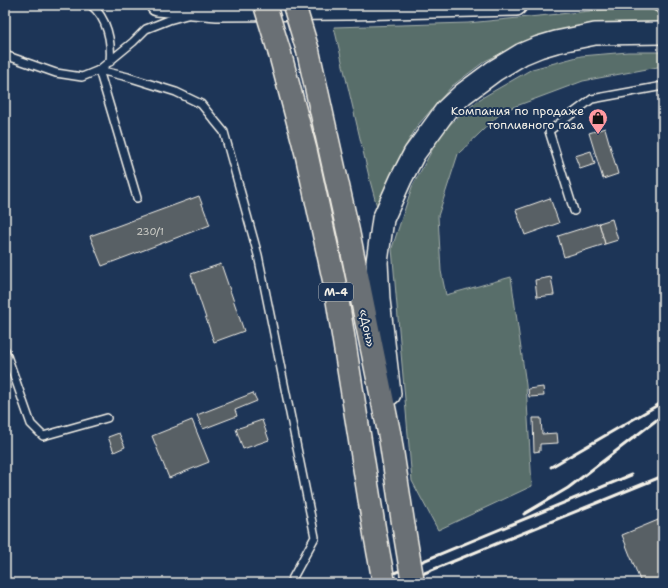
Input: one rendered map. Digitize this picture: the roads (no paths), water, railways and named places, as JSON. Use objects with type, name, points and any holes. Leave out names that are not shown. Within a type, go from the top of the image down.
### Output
[{"type":"highway","name":"«Дон»","points":[[265,5],[280,54],[306,152],[333,277],[384,583]]},
{"type":"highway","name":"«Дон»","points":[[294,5],[308,51],[346,224],[390,437],[414,583]]},
{"type":"main road","points":[[157,5],[217,10],[349,9],[516,5]]},
{"type":"main road","points":[[390,437],[391,411],[379,300],[377,262],[383,219],[414,154],[451,104],[484,78],[522,54],[556,42],[595,34],[663,33]]},
{"type":"lane","points":[[90,5],[96,9],[108,33],[112,49],[110,62]]},
{"type":"lane","points":[[654,5],[663,11]]},
{"type":"lane","points":[[5,55],[56,73],[82,77],[99,70],[146,30],[158,24],[190,14],[217,10]]},
{"type":"lane","points":[[99,70],[137,198]]},
{"type":"lane","points":[[99,70],[128,77],[189,98],[201,104],[224,132],[258,255],[315,537],[290,583]]},
{"type":"lane","points":[[574,211],[548,131],[592,99],[663,86]]},
{"type":"lane","points":[[5,350],[31,424],[43,436],[106,418]]},
{"type":"railway","points":[[551,467],[663,402]]},
{"type":"railway","points":[[524,514],[568,488],[663,415]]},
{"type":"railway","points":[[370,583],[631,475]]},
{"type":"railway","points":[[400,583],[663,476]]},
{"type":"place","name":"Компания по продаже топливного газа","points":[[598,135]]}]
